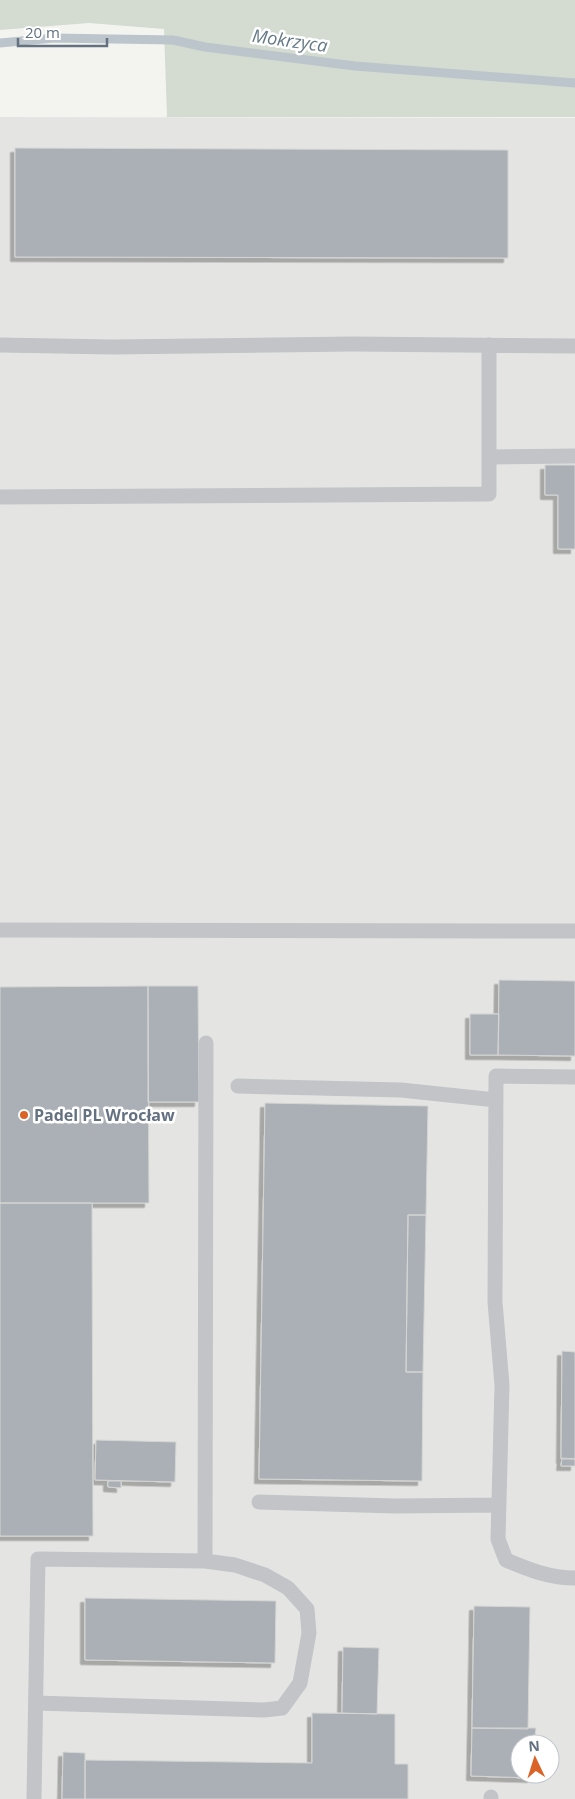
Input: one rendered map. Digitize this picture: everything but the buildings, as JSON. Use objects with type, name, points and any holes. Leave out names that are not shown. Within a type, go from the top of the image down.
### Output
[{"type":"lane","points":[[0,345],[113,347],[354,344],[575,346]]},
{"type":"lane","points":[[0,498],[489,494],[489,345]]},
{"type":"lane","points":[[489,457],[575,456]]},
{"type":"lane","points":[[0,930],[575,931]]},
{"type":"lane","points":[[205,1561],[206,1042]]},
{"type":"lane","points":[[575,1077],[496,1076],[495,1302],[502,1385],[498,1539],[506,1560],[529,1570],[560,1578],[575,1578]]},
{"type":"lane","points":[[238,1086],[401,1090],[496,1100]]},
{"type":"lane","points":[[259,1502],[395,1506],[499,1506]]},
{"type":"lane","points":[[34,1799],[38,1559],[205,1561],[234,1565],[265,1575],[288,1588],[307,1609],[309,1633],[300,1683],[282,1708],[264,1710],[36,1703]]},
{"type":"shaded area","points":[[0,0],[575,0],[575,117],[167,117],[164,29],[89,23],[0,30]]},
{"type":"shaded area","points":[[0,117],[575,118],[575,1799],[0,1799]]},
{"type":"waterway","name":"Mokrzyca","points":[[0,43],[54,38],[173,40],[205,47],[355,66],[575,83]]},
{"type":"place","name":"Padel PL Wrocław","points":[[24,1115]]}]
